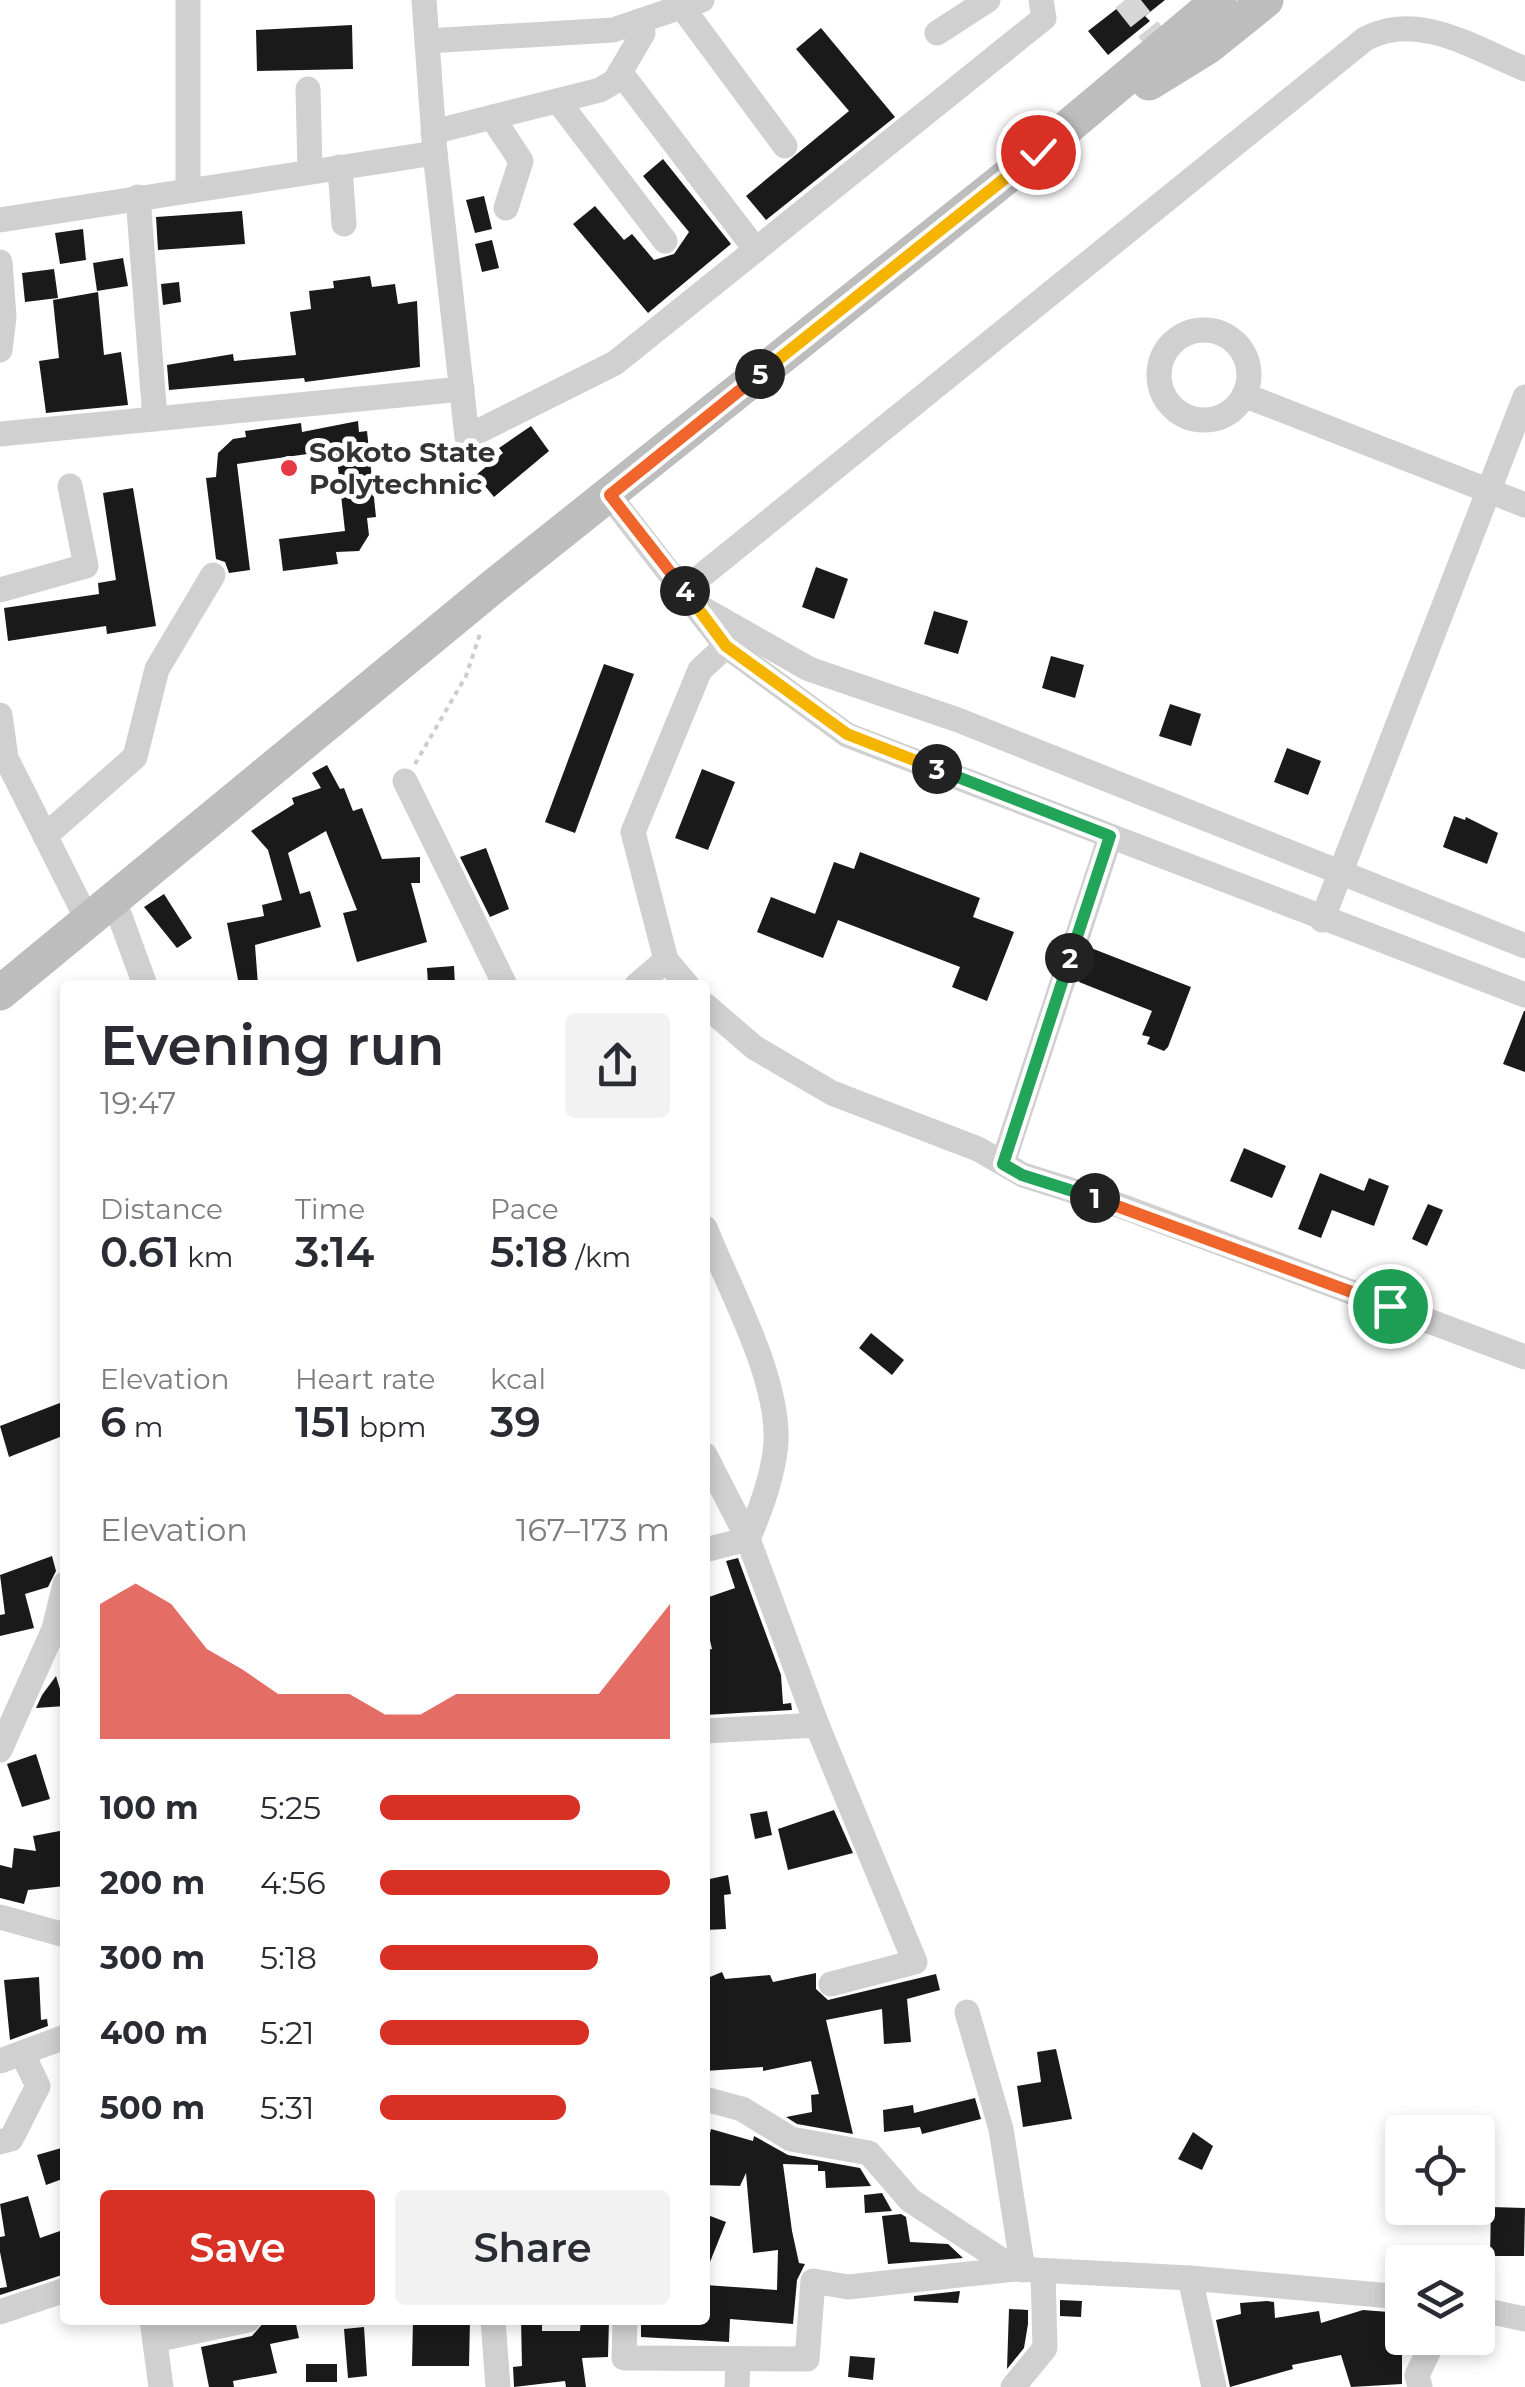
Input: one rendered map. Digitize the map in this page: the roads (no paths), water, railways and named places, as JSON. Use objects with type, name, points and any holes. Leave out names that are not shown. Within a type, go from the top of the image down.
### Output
[{"type":"street","points":[[188,0],[188,188]]},
{"type":"street","points":[[424,0],[434,142],[468,437],[614,364],[1044,18],[1041,0]]},
{"type":"street","points":[[937,33],[988,0]]},
{"type":"street","points":[[5,983],[101,911],[495,585],[1038,152],[1219,0]]},
{"type":"street","points":[[1038,152],[1209,46],[1266,0]]},
{"type":"street","points":[[426,41],[613,30],[692,3],[785,146]]},
{"type":"street","points":[[0,220],[340,167],[434,142],[492,117],[600,90],[620,72],[642,33],[639,21]]},
{"type":"street","points":[[690,597],[1365,39],[1392,28],[1421,29],[1525,69]]},
{"type":"street","points":[[620,72],[756,250]]},
{"type":"street","points":[[308,89],[310,171]]},
{"type":"street","points":[[558,101],[666,241]]},
{"type":"street","points":[[492,117],[521,162],[506,208]]},
{"type":"street","points":[[340,167],[344,224]]},
{"type":"street","points":[[138,196],[156,419]]},
{"type":"street","points":[[0,262],[4,317],[0,350]]},
{"type":"street","points":[[0,434],[462,389]]},
{"type":"street","points":[[1244,396],[1525,505]]},
{"type":"street","points":[[1322,920],[1525,397]]},
{"type":"street","points":[[0,590],[86,566],[70,486]]},
{"type":"street","points":[[610,495],[726,646],[847,734],[1525,996]]},
{"type":"street","points":[[45,836],[135,757],[157,669],[213,575]]},
{"type":"street","points":[[690,597],[809,670],[958,720],[1344,870],[1525,946]]},
{"type":"street","points":[[684,980],[666,960],[634,832],[700,670],[726,646]]},
{"type":"street","points":[[0,715],[6,758],[45,836],[101,911],[142,980]]},
{"type":"street","points":[[405,781],[503,980]]},
{"type":"street","points":[[1003,1164],[1110,836]]},
{"type":"street","points":[[643,980],[666,960]]},
{"type":"street","points":[[710,1009],[755,1048],[832,1094],[978,1149],[1022,1175],[1121,1206],[1525,1357]]},
{"type":"street","points":[[710,1241],[771,1394],[776,1442],[762,1508],[748,1539]]},
{"type":"street","points":[[710,1465],[748,1539],[817,1725],[916,1962],[831,1984]]},
{"type":"street","points":[[710,1549],[748,1539]]},
{"type":"street","points":[[0,1750],[59,1629]]},
{"type":"street","points":[[710,1731],[817,1725]]},
{"type":"street","points":[[0,1917],[60,1933]]},
{"type":"street","points":[[967,2012],[1001,2128],[1045,2348],[1014,2387]]},
{"type":"street","points":[[0,2142],[12,2139],[38,2086],[11,2057],[60,2039]]},
{"type":"street","points":[[710,2099],[742,2109],[792,2139],[869,2153],[910,2200],[1027,2271]]},
{"type":"street","points":[[626,2325],[624,2358],[807,2359],[813,2282],[848,2287],[1027,2271],[1190,2278],[1385,2295]]},
{"type":"street","points":[[1190,2278],[1214,2387]]},
{"type":"street","points":[[0,2312],[60,2292]]},
{"type":"street","points":[[1495,2313],[1525,2319]]},
{"type":"street","points":[[161,2387],[153,2330],[200,2325]]},
{"type":"street","points":[[492,2325],[498,2387]]},
{"type":"street","points":[[1420,2387],[1417,2375],[1427,2355]]},
{"type":"street","points":[[737,2387],[738,2359]]},
{"type":"tunnel","points":[[1125,0],[1163,48]]},
{"type":"place","name":"Sokoto State Polytechnic","points":[[289,468]]}]
